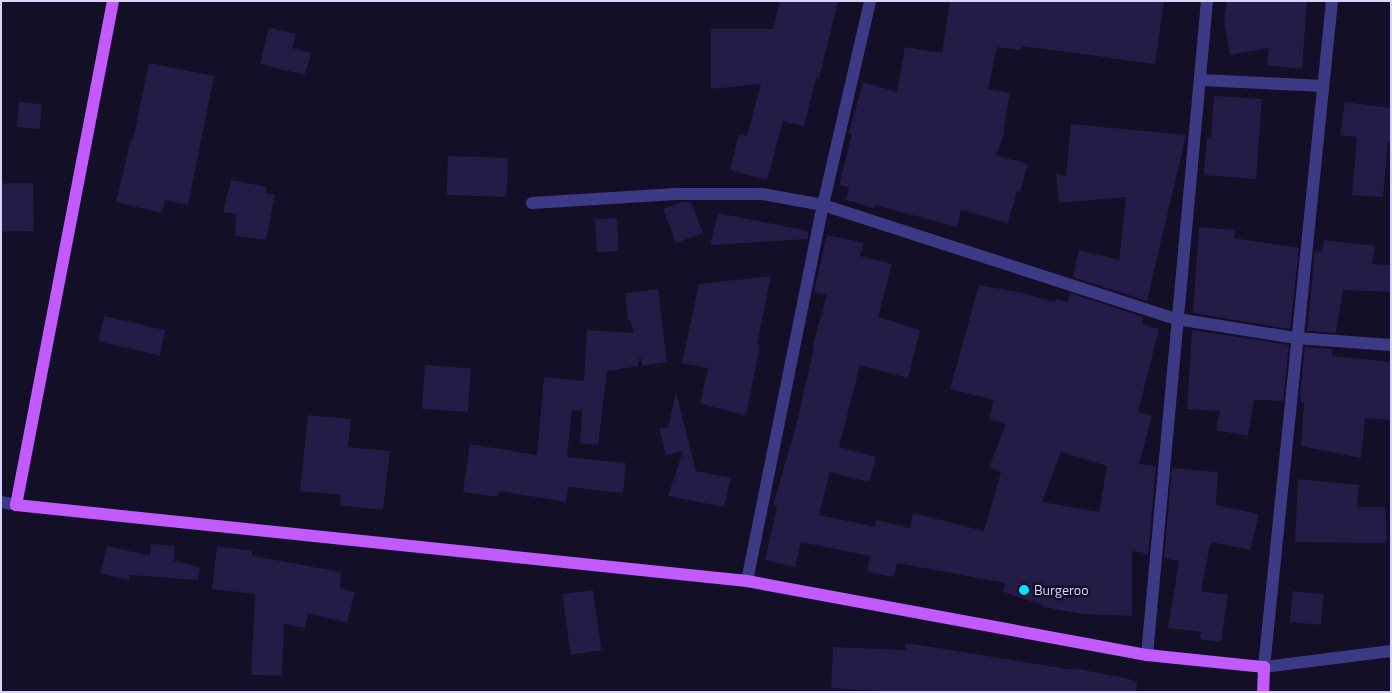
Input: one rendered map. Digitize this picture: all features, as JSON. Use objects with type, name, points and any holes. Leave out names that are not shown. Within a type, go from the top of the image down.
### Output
[{"type":"main road","points":[[113,1],[16,505],[747,581],[1147,655],[1264,667],[1263,692]]},
{"type":"street","points":[[747,581],[823,205],[870,1]]},
{"type":"street","points":[[1147,655],[1207,1]]},
{"type":"street","points":[[1332,1],[1296,338],[1264,667],[1391,650]]},
{"type":"street","points":[[1201,80],[1323,86]]},
{"type":"street","points":[[532,202],[676,194],[762,194],[823,205],[1177,319],[1296,338],[1391,345]]},
{"type":"street","points":[[1,502],[16,505]]},
{"type":"building","points":[[780,1],[838,1],[819,79],[816,78],[804,126],[783,121],[767,180],[730,170],[739,134],[747,136],[761,84],[711,89],[711,29],[773,29]]},
{"type":"building","points":[[950,1],[1164,1],[1155,64],[1022,46],[1021,50],[997,47],[988,89],[1010,93],[1003,131],[1005,132],[996,155],[1028,164],[1020,192],[1017,191],[1008,223],[961,210],[957,227],[875,205],[874,208],[846,200],[849,187],[839,185],[852,134],[849,133],[863,82],[897,92],[905,47],[942,53]]},
{"type":"building","points":[[1227,1],[1307,1],[1302,69],[1267,65],[1269,48],[1230,55],[1224,20]]},
{"type":"building","points":[[269,28],[296,34],[292,48],[311,53],[305,75],[260,64]]},
{"type":"building","points":[[149,63],[214,76],[188,205],[165,200],[162,213],[116,202],[131,139],[133,140]]},
{"type":"building","points":[[1214,96],[1262,99],[1256,179],[1204,175],[1207,137],[1211,137]]},
{"type":"building","points":[[19,102],[42,104],[40,129],[17,127]]},
{"type":"building","points":[[1345,102],[1391,108],[1391,142],[1388,142],[1383,197],[1352,195],[1357,137],[1340,135]]},
{"type":"building","points":[[1071,124],[1186,135],[1147,301],[1073,277],[1079,250],[1119,260],[1126,197],[1059,203],[1056,173],[1066,176]]},
{"type":"building","points":[[448,156],[508,158],[507,197],[447,195]]},
{"type":"building","points":[[231,180],[267,187],[266,194],[275,194],[266,240],[235,236],[236,214],[223,212]]},
{"type":"building","points":[[33,183],[34,231],[2,232],[1,184]]},
{"type":"building","points":[[682,202],[691,202],[703,233],[676,243],[663,209]]},
{"type":"building","points":[[718,213],[808,231],[808,239],[710,245]]},
{"type":"building","points":[[617,218],[619,251],[597,252],[595,219]]},
{"type":"building","points":[[1199,227],[1235,230],[1234,238],[1299,248],[1290,329],[1193,313]]},
{"type":"building","points":[[827,235],[864,243],[860,256],[892,264],[878,317],[920,330],[908,378],[860,365],[839,447],[876,457],[869,482],[830,472],[819,515],[875,527],[876,520],[910,528],[913,513],[984,531],[1001,472],[989,467],[1006,424],[989,419],[994,400],[950,389],[979,285],[1055,302],[1056,299],[1068,302],[1070,293],[1143,317],[1142,324],[1159,329],[1138,412],[1152,416],[1139,464],[1156,466],[1148,554],[1132,551],[1132,616],[1083,614],[1043,607],[1043,605],[1003,592],[1005,583],[897,563],[894,577],[867,572],[870,556],[801,542],[795,567],[765,560],[777,507],[773,505],[796,426],[814,348],[812,348],[827,295],[814,292]],"holes":[[[1061,452],[1107,466],[1099,512],[1042,502]]]},
{"type":"building","points":[[1324,240],[1375,246],[1372,264],[1391,265],[1391,292],[1343,290],[1336,333],[1307,331],[1315,251],[1322,252]]},
{"type":"building","points":[[771,276],[757,344],[760,345],[746,415],[700,404],[708,368],[682,363],[699,284]]},
{"type":"building","points":[[658,289],[667,362],[642,366],[640,355],[638,366],[607,371],[598,445],[580,443],[582,411],[572,410],[567,457],[626,463],[623,493],[568,487],[566,502],[499,491],[498,497],[463,492],[470,444],[537,455],[544,377],[584,381],[587,330],[634,333],[630,320],[628,320],[625,293]]},
{"type":"building","points":[[104,316],[165,330],[160,356],[98,341]]},
{"type":"building","points":[[1192,330],[1289,345],[1283,401],[1254,400],[1248,436],[1216,430],[1220,411],[1187,409]]},
{"type":"building","points":[[1305,347],[1333,349],[1332,356],[1391,362],[1391,420],[1365,418],[1361,458],[1301,446],[1304,403],[1301,402],[1300,396]]},
{"type":"building","points":[[425,365],[471,368],[468,412],[422,409]]},
{"type":"building","points":[[676,392],[696,471],[731,478],[724,507],[668,496],[683,451],[666,455],[659,428],[668,428]]},
{"type":"building","points":[[308,415],[351,419],[348,447],[390,451],[383,510],[340,505],[341,495],[300,491]]},
{"type":"building","points":[[1172,468],[1218,472],[1216,505],[1259,514],[1250,550],[1212,542],[1210,545],[1201,591],[1228,595],[1221,642],[1200,639],[1201,632],[1168,628],[1179,561],[1164,558]]},
{"type":"building","points":[[1298,479],[1359,485],[1357,507],[1385,507],[1387,543],[1295,542]]},
{"type":"building","points":[[151,544],[175,546],[174,561],[200,567],[198,580],[130,575],[129,580],[100,573],[107,546],[150,556]]},
{"type":"building","points":[[217,546],[252,551],[252,556],[341,572],[340,588],[355,592],[347,623],[308,613],[305,628],[284,624],[282,676],[251,675],[255,594],[212,589]]},
{"type":"building","points":[[593,590],[601,650],[571,655],[562,594]]},
{"type":"building","points":[[1293,591],[1324,594],[1321,625],[1290,622]]},
{"type":"building","points":[[906,643],[1073,670],[1074,668],[1129,679],[1137,682],[1136,692],[898,692],[831,688],[833,647],[905,650]]},
{"type":"place","name":"Burgeroo","points":[[1024,590]]}]
